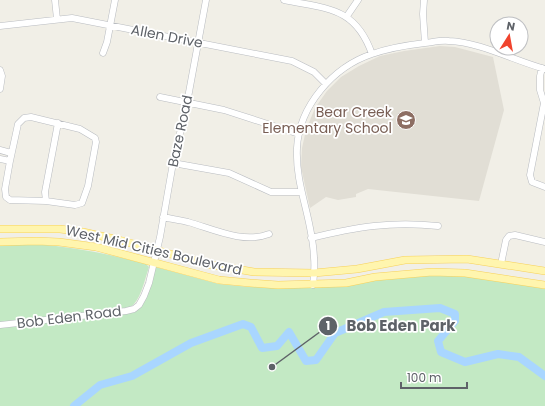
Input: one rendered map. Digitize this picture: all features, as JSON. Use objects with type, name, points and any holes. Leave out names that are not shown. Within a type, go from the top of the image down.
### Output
[{"type":"main road","name":"West Mid Cities Boulevard","points":[[0,229],[42,228],[75,231],[119,240],[207,264],[254,272],[314,273],[356,269],[405,260],[467,259],[545,272]]},
{"type":"main road","name":"West Mid Cities Boulevard","points":[[0,242],[37,241],[111,250],[220,280],[278,285],[346,283],[375,277],[432,272],[465,273],[545,285]]},
{"type":"street","points":[[55,0],[57,19]]},
{"type":"street","points":[[103,54],[107,42],[115,0]]},
{"type":"street","name":"Baze Road","points":[[153,262],[187,103],[206,0]]},
{"type":"street","points":[[284,0],[334,10],[347,16],[364,34],[372,54]]},
{"type":"street","points":[[347,16],[358,0]]},
{"type":"street","points":[[424,0],[425,43]]},
{"type":"street","name":"Allen Drive","points":[[0,26],[72,18],[292,61],[314,72],[326,84]]},
{"type":"street","points":[[313,285],[314,257],[301,192],[297,161],[299,134],[307,110],[326,84],[349,66],[372,54],[407,46],[449,41],[463,43],[544,68],[540,76],[540,90],[544,103],[542,131],[530,175],[532,182],[536,185],[545,187]]},
{"type":"street","points":[[0,89],[1,73]]},
{"type":"street","points":[[160,97],[224,110],[299,134]]},
{"type":"street","points":[[31,117],[58,124],[80,129],[95,138],[96,142],[88,186],[82,203],[75,204],[46,201],[10,200],[6,198],[5,189],[18,124],[24,118],[31,117]]},
{"type":"street","points":[[46,201],[45,192],[58,124]]},
{"type":"street","points":[[0,150],[11,153]]},
{"type":"street","points":[[0,159],[10,161]]},
{"type":"street","points":[[174,163],[229,173],[272,192],[301,192]]},
{"type":"street","points":[[163,217],[187,222],[228,234],[254,237],[269,234]]},
{"type":"street","points":[[311,238],[370,225],[398,223],[438,226]]},
{"type":"street","points":[[501,264],[506,240],[509,236],[515,235],[545,242]]},
{"type":"street","name":"Bob Eden Road","points":[[0,325],[134,309],[139,305],[144,296],[153,262]]},
{"type":"shaded area","name":"Bear Creek Elementary School","points":[[440,46],[455,47],[493,57],[504,110],[479,201],[368,189],[356,194],[356,197],[338,200],[326,197],[310,208],[301,167],[302,148],[306,130],[315,108],[327,91],[341,77],[380,56]]},
{"type":"green space","points":[[36,244],[92,251],[146,264],[149,267],[137,300],[130,307],[122,310],[0,323],[0,245]]},
{"type":"green space","points":[[156,267],[219,284],[249,287],[313,288],[405,276],[465,275],[496,279],[545,289],[545,406],[0,406],[0,328],[120,314],[141,306],[147,297]]},
{"type":"waterway","points":[[74,406],[100,385],[132,376],[191,343],[243,324],[251,327],[262,348],[277,346],[289,332],[306,361],[316,360],[335,333],[384,312],[440,308],[455,314],[455,321],[438,341],[441,352],[465,362],[498,354],[519,357],[545,376]]},
{"type":"place","name":"Bear Creek Elementary School","points":[[406,120]]},
{"type":"place","name":"Bob Eden Park","points":[[272,367]]}]
